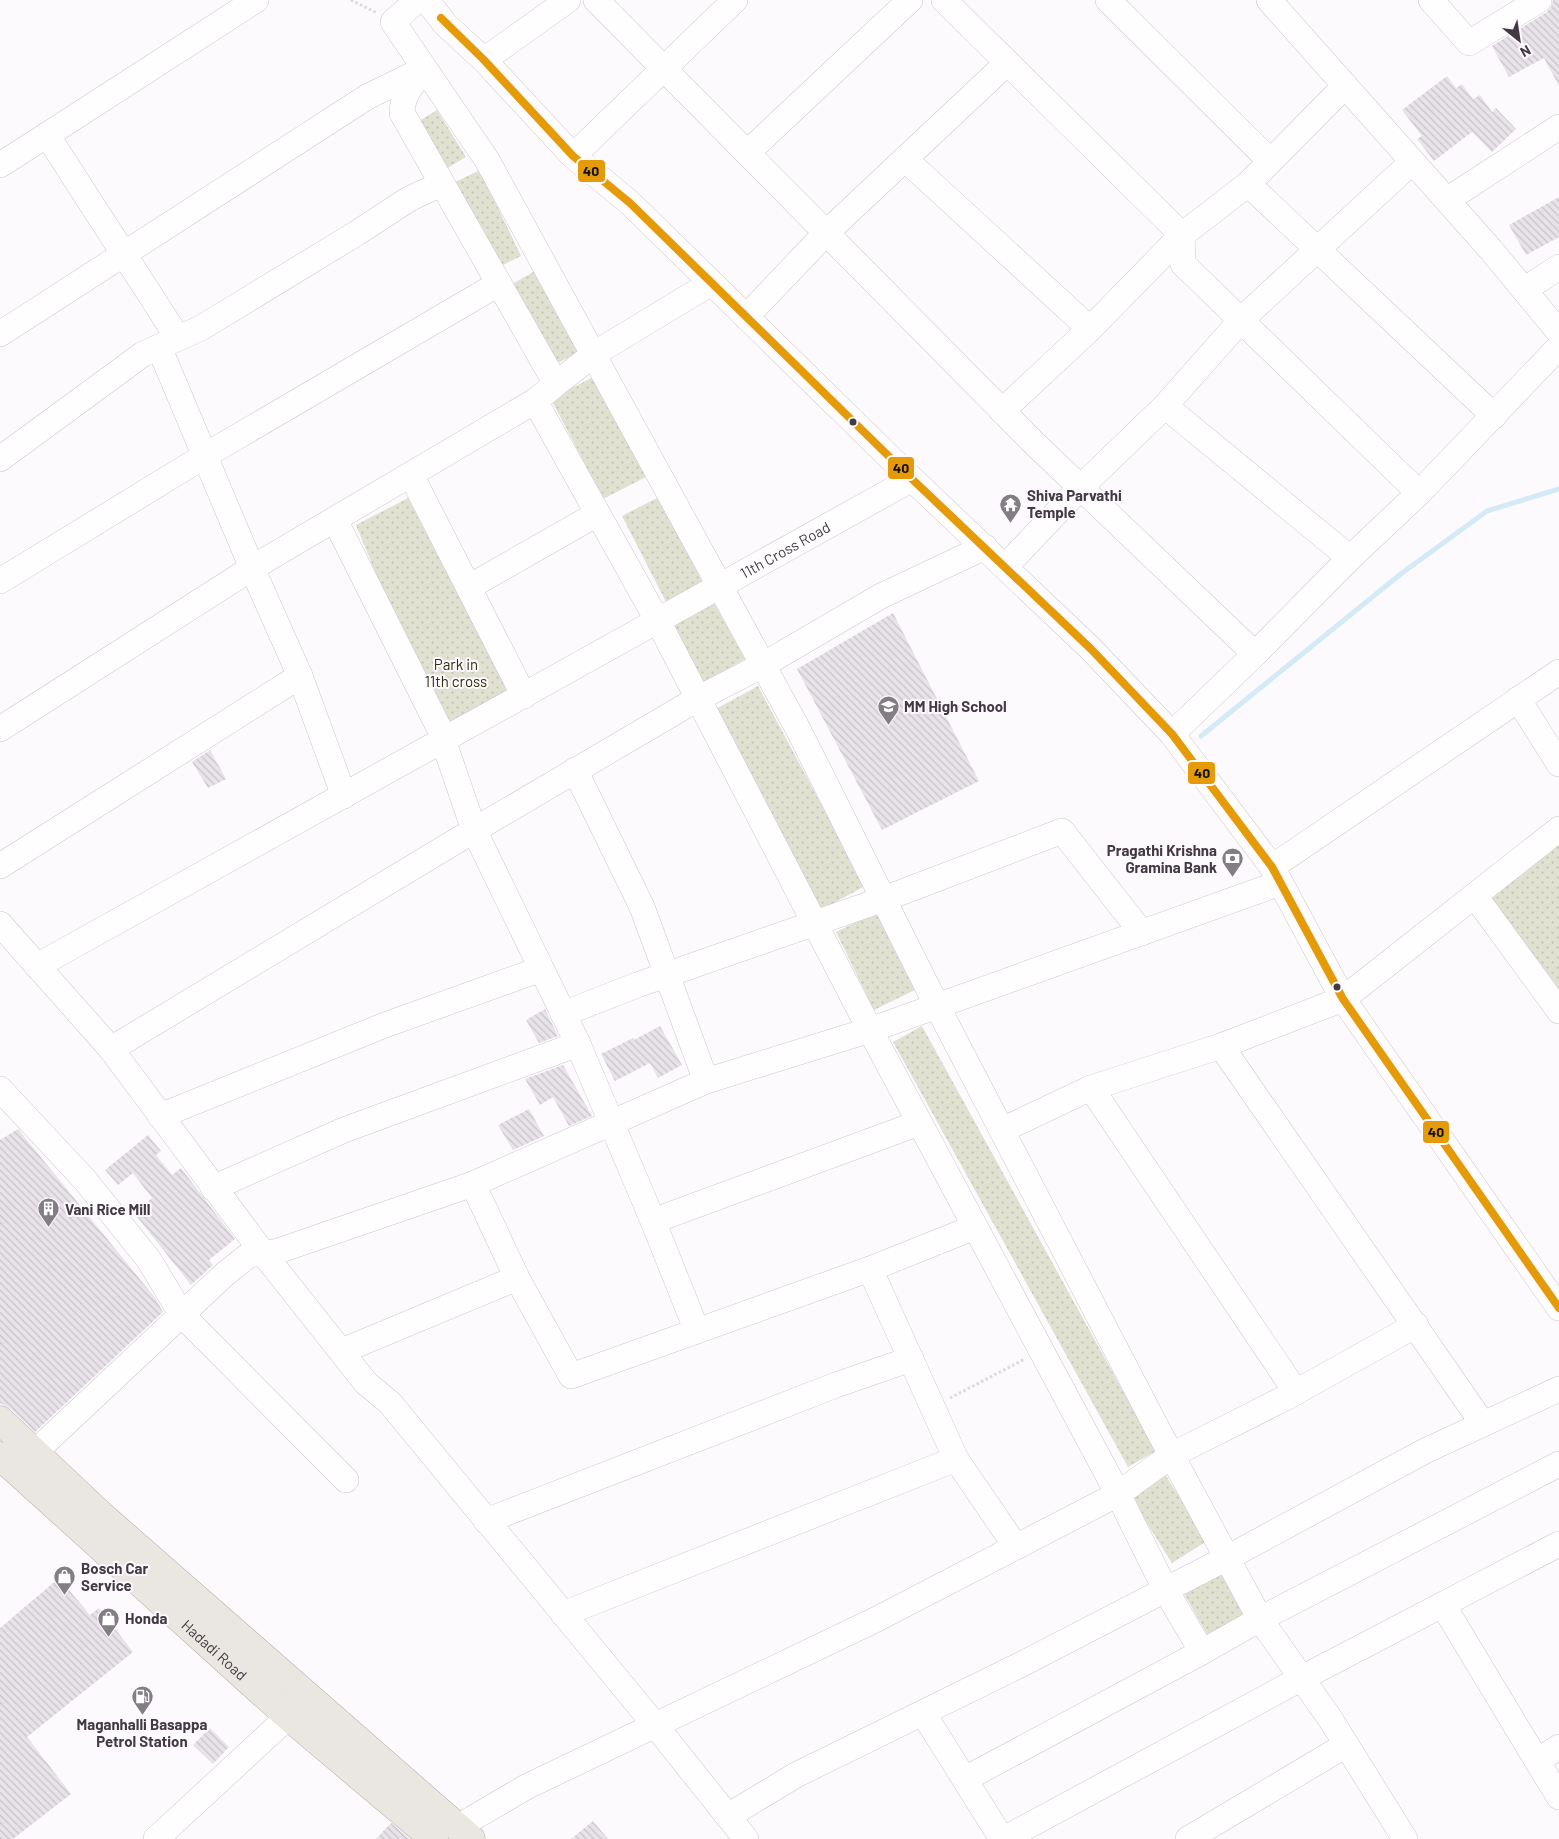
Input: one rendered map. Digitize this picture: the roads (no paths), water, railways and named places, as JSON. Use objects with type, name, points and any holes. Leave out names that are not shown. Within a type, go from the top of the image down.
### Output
[{"type":"main road","points":[[0,1420],[16,1459],[102,1516],[309,1698],[454,1835]]},
{"type":"main road","name":"Hadadi Road","points":[[16,1459],[288,1716],[454,1835]]},
{"type":"street","points":[[0,164],[256,0]]},
{"type":"street","points":[[417,0],[393,22],[488,160],[799,731],[937,1006],[1260,1619],[1302,1678],[1405,1839]]},
{"type":"street","points":[[426,0],[446,25],[484,60],[573,156],[630,202],[746,317],[838,404],[912,479],[1091,649],[1172,734],[1276,875],[1344,999],[1556,1298]]},
{"type":"street","points":[[484,60],[568,0]]},
{"type":"street","points":[[596,0],[825,234],[1002,411],[1255,654]]},
{"type":"street","points":[[573,156],[735,0]]},
{"type":"street","points":[[747,153],[910,0]]},
{"type":"street","points":[[944,0],[1182,235],[1183,264],[1242,319],[1266,346],[1418,493]]},
{"type":"street","points":[[1108,0],[1270,161]]},
{"type":"street","points":[[1268,0],[1447,200],[1559,332]]},
{"type":"street","points":[[1431,0],[1469,43],[1538,0]]},
{"type":"street","points":[[746,317],[825,234],[1007,63]]},
{"type":"street","points":[[424,68],[406,94],[402,103],[402,113],[556,384]]},
{"type":"street","points":[[0,334],[367,97],[424,68]]},
{"type":"street","points":[[1002,411],[1090,329],[1182,235],[1248,184],[1345,86]]},
{"type":"street","points":[[1447,200],[1559,127]]},
{"type":"street","points":[[47,135],[124,254],[168,343],[206,455],[252,568],[300,676],[344,796]]},
{"type":"street","points":[[905,158],[1090,329]]},
{"type":"street","points":[[1005,566],[1080,487],[1165,406],[1242,319],[1412,162]]},
{"type":"street","points":[[0,459],[143,354],[201,328],[357,234],[409,198],[441,184]]},
{"type":"street","points":[[1248,184],[1494,416]]},
{"type":"street","points":[[1524,290],[1559,267]]},
{"type":"street","points":[[0,728],[252,568],[535,402],[594,354],[711,283]]},
{"type":"street","points":[[0,582],[206,455],[498,284]]},
{"type":"street","points":[[1172,734],[1418,493],[1559,347]]},
{"type":"street","points":[[535,402],[699,698],[919,1123],[1118,1494],[1165,1589],[1202,1652]]},
{"type":"street","points":[[1165,406],[1350,558]]},
{"type":"street","points":[[411,475],[524,696]]},
{"type":"street","name":"11th Cross Road","points":[[37,966],[912,479]]},
{"type":"street","points":[[469,587],[598,514]]},
{"type":"street","points":[[335,520],[443,740],[474,830],[578,1044],[697,1331]]},
{"type":"street","points":[[111,1049],[474,830],[699,698],[763,665],[881,596],[985,547]]},
{"type":"street","points":[[16,1459],[249,1255],[275,1252],[473,1184],[706,1081],[870,1030],[1142,933],[1276,875],[1518,699],[1559,672]]},
{"type":"street","points":[[0,866],[300,676]]},
{"type":"street","points":[[1518,699],[1559,764]]},
{"type":"street","points":[[576,770],[642,907],[706,1081]]},
{"type":"street","points":[[1002,1130],[1091,1088],[1221,1046],[1344,999],[1559,830]]},
{"type":"street","points":[[563,1014],[668,974],[884,900],[1062,831],[1142,933]]},
{"type":"street","points":[[1475,896],[1559,1011]]},
{"type":"street","points":[[0,924],[111,1049],[213,1188],[366,1383],[390,1403],[655,1725],[746,1839]]},
{"type":"street","points":[[160,1116],[386,1025],[541,969]]},
{"type":"street","points":[[213,1188],[344,1130],[578,1044]]},
{"type":"street","points":[[1221,1046],[1483,1424]]},
{"type":"street","points":[[1091,1088],[1296,1392]]},
{"type":"street","points":[[0,1089],[91,1187],[149,1260],[182,1315],[346,1480]]},
{"type":"street","points":[[653,1221],[919,1123]]},
{"type":"street","points":[[473,1184],[517,1278],[571,1376],[870,1268],[975,1227]]},
{"type":"street","points":[[870,1268],[956,1459],[1016,1547]]},
{"type":"street","points":[[342,1351],[517,1278]]},
{"type":"street","points":[[454,1835],[526,1787],[874,1620],[1118,1494],[1172,1455],[1296,1392],[1416,1325]]},
{"type":"street","points":[[486,1521],[827,1389],[910,1359]]},
{"type":"street","points":[[728,1816],[796,1775],[923,1713],[1227,1558],[1425,1451],[1559,1389]]},
{"type":"street","points":[[563,1614],[956,1459]]},
{"type":"street","points":[[965,1779],[1260,1619],[1559,1464]]},
{"type":"street","points":[[923,1713],[1003,1839],[1302,1678],[1557,1549]]},
{"type":"street","points":[[1443,1605],[1559,1797]]},
{"type":"street","points":[[156,1839],[309,1698]]},
{"type":"street","points":[[1188,1839],[1346,1745]]},
{"type":"street","points":[[1536,1761],[1559,1747]]},
{"type":"waterway","points":[[1201,736],[1402,573],[1487,511],[1559,489]]},
{"type":"place","name":"Shiva Parvathi Temple","points":[[1011,523]]},
{"type":"place","name":"MM High School","points":[[888,725]]},
{"type":"place","name":"Pragathi Krishna Gramina Bank","points":[[1233,878]]},
{"type":"place","name":"Vani Rice Mill","points":[[49,1228]]},
{"type":"place","name":"Bosch Car Service","points":[[65,1596]]},
{"type":"place","name":"Honda","points":[[109,1637]]},
{"type":"place","name":"Maganhalli Basappa Petrol Station","points":[[142,1715]]},
{"type":"park label","name":"Park in 11th cross","points":[[456,672]]}]
